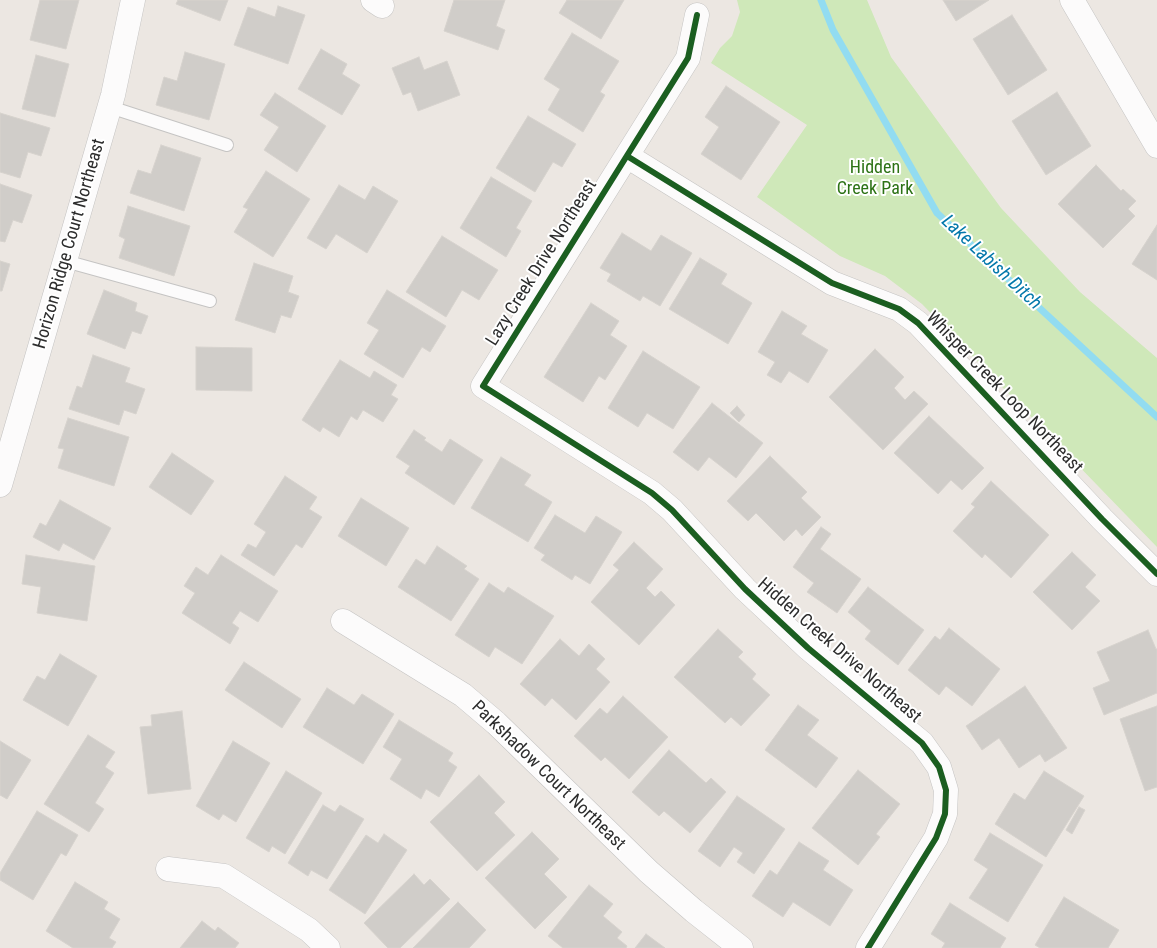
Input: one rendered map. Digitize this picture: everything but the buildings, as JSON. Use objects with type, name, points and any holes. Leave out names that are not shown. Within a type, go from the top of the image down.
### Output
[{"type":"street","name":"Horizon Ridge Court Northeast","points":[[0,485],[110,107],[133,0]]},
{"type":"street","points":[[1072,0],[1157,146]]},
{"type":"street","name":"Lazy Creek Drive Northeast","points":[[483,386],[688,58],[696,15]]},
{"type":"street","name":"Whisper Creek Loop Northeast","points":[[627,156],[832,283],[899,309],[918,323],[1102,519],[1157,574]]},
{"type":"street","name":"Hidden Creek Drive Northeast","points":[[483,386],[652,493],[672,510],[745,589],[808,648],[922,743],[939,767],[946,790],[945,814],[936,838],[868,948]]},
{"type":"street","name":"Parkshadow Court Northeast","points":[[342,621],[463,695],[496,722],[649,872],[741,948]]},
{"type":"street","points":[[168,869],[224,876],[309,930],[328,948]]},
{"type":"lane","points":[[110,107],[227,145]]},
{"type":"lane","points":[[65,261],[210,301]]},
{"type":"green space","name":"Hidden Creek Park","points":[[737,0],[867,0],[891,57],[1001,208],[1080,292],[1157,358],[1157,547],[922,304],[885,276],[840,256],[757,197],[807,125],[711,63],[720,48],[732,36],[740,12]]},
{"type":"waterway","name":"Lake Labish Ditch","points":[[821,0],[833,30],[937,213],[1157,417]]},
{"type":"cycle path","points":[[697,15],[688,58],[483,386],[652,493],[672,510],[745,589],[808,648],[922,743],[939,767],[946,790],[945,814],[936,838],[868,948]]},
{"type":"cycle path","points":[[627,156],[832,283],[899,309],[918,323],[1102,519],[1157,574]]}]
